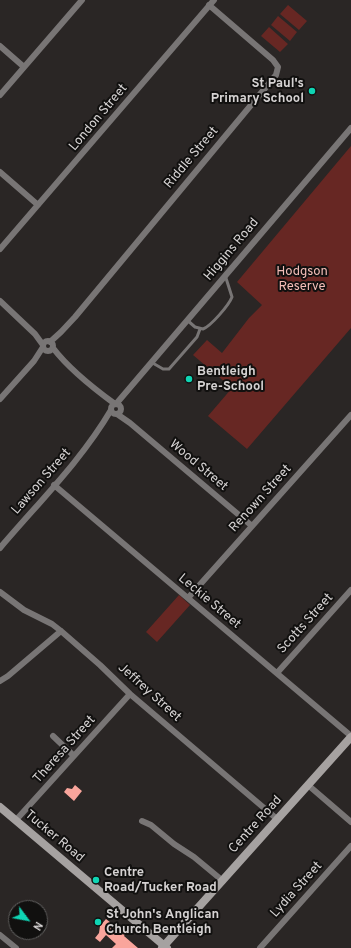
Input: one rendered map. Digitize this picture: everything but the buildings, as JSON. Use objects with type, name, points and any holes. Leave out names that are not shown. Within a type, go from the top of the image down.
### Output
[{"type":"main road","name":"Centre Road","points":[[164,947],[351,736]]},
{"type":"main road","name":"Tucker Road","points":[[0,807],[164,947]]},
{"type":"street","points":[[0,95],[82,0]]},
{"type":"street","name":"London Street","points":[[0,249],[212,2]]},
{"type":"street","name":"Riddle Street","points":[[0,400],[124,259],[276,75],[278,67],[273,60],[212,2]]},
{"type":"street","points":[[0,46],[24,67]]},
{"type":"street","name":"Higgins Road","points":[[116,409],[151,362],[186,320],[351,128]]},
{"type":"street","points":[[0,172],[38,205]]},
{"type":"street","name":"Wood Street","points":[[0,301],[102,394],[130,423],[252,526]]},
{"type":"street","name":"Lawson Street","points":[[0,548],[116,409]]},
{"type":"street","name":"Renown Street","points":[[188,598],[351,415]]},
{"type":"street","name":"Leckie Street","points":[[54,485],[351,736]]},
{"type":"street","name":"Scotts Street","points":[[277,673],[351,590]]},
{"type":"street","name":"Jeffrey Street","points":[[0,592],[24,610],[52,624],[61,631],[130,694],[277,819]]},
{"type":"street","points":[[0,681],[8,676],[61,631]]},
{"type":"street","name":"Theresa Street","points":[[16,820],[130,694]]},
{"type":"street","points":[[53,736],[74,756]]},
{"type":"street","points":[[308,785],[351,822]]},
{"type":"street","points":[[142,821],[151,825],[223,881]]},
{"type":"street","name":"Lydia Street","points":[[260,948],[351,846]]},
{"type":"street","points":[[0,935],[16,948]]},
{"type":"lane","points":[[186,320],[200,329],[208,326],[231,300],[232,294],[225,275]]},
{"type":"lane","points":[[151,362],[163,370],[169,369],[197,337],[200,329]]},
{"type":"green space","points":[[288,5],[307,21],[299,30],[280,14]]},
{"type":"green space","points":[[278,16],[297,32],[290,41],[271,25]]},
{"type":"green space","points":[[269,27],[288,44],[280,52],[261,36]]},
{"type":"green space","name":"Hodgson Reserve","points":[[351,146],[351,328],[247,449],[208,416],[232,388],[193,355],[207,340],[222,353],[249,318],[262,305],[237,282]]},
{"type":"green space","points":[[179,595],[190,605],[157,642],[146,632]]},
{"type":"place","name":"St Paul's Primary School","points":[[312,91]]},
{"type":"place","name":"Bentleigh Pre-School","points":[[189,379]]},
{"type":"place","name":"Centre Road/Tucker Road","points":[[96,880]]},
{"type":"place","name":"St John's Anglican Church Bentleigh","points":[[98,922]]}]
